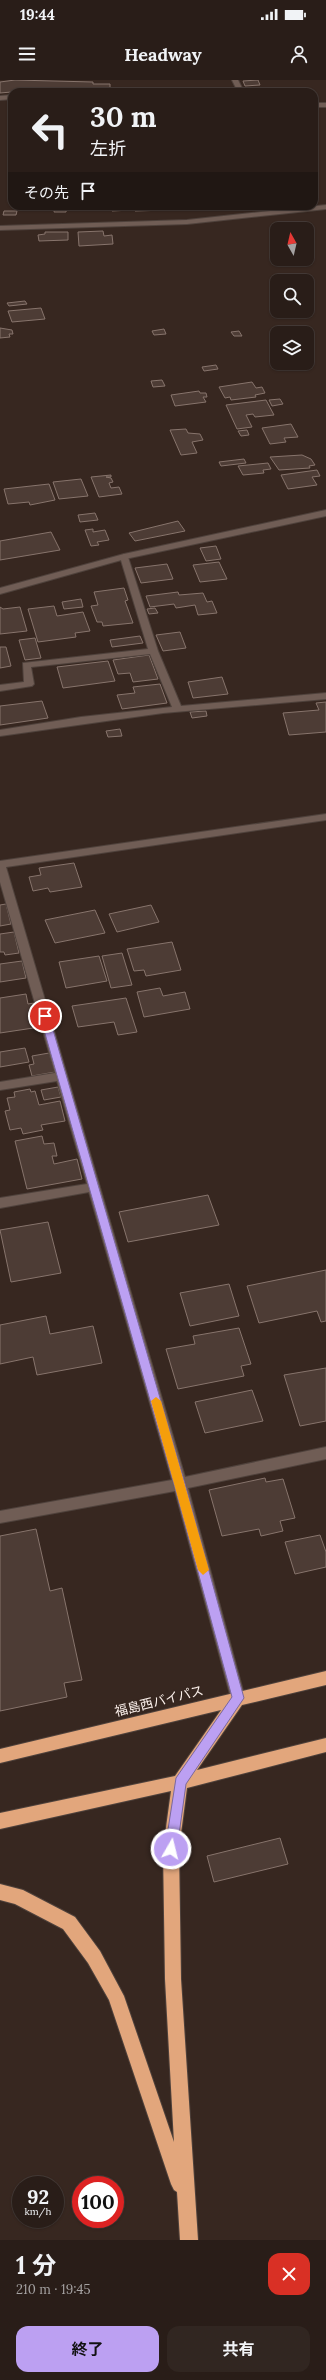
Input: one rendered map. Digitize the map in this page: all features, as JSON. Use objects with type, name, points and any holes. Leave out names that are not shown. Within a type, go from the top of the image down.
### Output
[{"type":"highway","name":"福島西バイパス","points":[[0,1756],[326,1678]]},
{"type":"highway","points":[[189,2240],[185,2199],[172,1979],[171,1849],[180,1782],[238,1698]]},
{"type":"highway","points":[[0,1821],[180,1782],[326,1746]]},
{"type":"highway","points":[[0,1892],[17,1896],[69,1923],[94,1957],[116,1996],[185,2199]]},
{"type":"street","points":[[0,228],[187,222],[298,210]]},
{"type":"street","points":[[0,591],[124,557],[326,513]]},
{"type":"street","points":[[124,557],[153,651],[178,709]]},
{"type":"street","points":[[0,688],[30,684],[26,665],[153,651]]},
{"type":"street","points":[[0,733],[46,725],[178,709],[326,696]]},
{"type":"street","points":[[238,1698],[180,1484],[0,865],[326,817]]},
{"type":"street","points":[[0,1086],[62,1076]]},
{"type":"street","points":[[0,1203],[94,1187]]},
{"type":"street","points":[[0,1517],[180,1484],[326,1453]]},
{"type":"building","points":[[15,80],[93,82],[93,84],[110,84],[110,88],[8,88],[8,92],[0,93],[0,82]]},
{"type":"building","points":[[258,80],[260,85],[245,86],[243,81]]},
{"type":"building","points":[[54,210],[66,210],[66,212],[54,212]]},
{"type":"building","points":[[135,210],[167,210],[135,211]]},
{"type":"building","points":[[4,211],[17,211],[16,215],[3,215]]},
{"type":"building","points":[[103,231],[104,236],[112,235],[113,244],[79,246],[78,232]]},
{"type":"building","points":[[45,232],[68,232],[68,240],[39,241],[38,235],[45,234]]},
{"type":"building","points":[[25,301],[27,304],[9,306],[7,303]]},
{"type":"building","points":[[41,308],[45,319],[12,322],[8,311]]},
{"type":"building","points":[[0,328],[12,330],[13,334],[9,334],[10,337],[0,338]]},
{"type":"building","points":[[164,329],[166,334],[154,335],[152,331]]},
{"type":"building","points":[[239,331],[242,336],[234,336],[231,332]]},
{"type":"building","points":[[216,365],[218,369],[204,371],[202,367]]},
{"type":"building","points":[[162,380],[165,386],[153,387],[151,381]]},
{"type":"building","points":[[252,382],[256,388],[262,387],[265,393],[255,395],[256,397],[231,400],[230,397],[225,398],[219,387]]},
{"type":"building","points":[[199,391],[200,393],[206,393],[207,397],[203,397],[206,402],[175,406],[171,395]]},
{"type":"building","points":[[280,399],[283,404],[272,406],[269,400]]},
{"type":"building","points":[[266,400],[274,415],[255,417],[253,414],[246,415],[252,427],[237,429],[226,405]]},
{"type":"building","points":[[291,424],[298,437],[284,438],[286,442],[270,444],[262,428]]},
{"type":"building","points":[[186,429],[188,433],[200,434],[203,440],[192,442],[197,453],[181,455],[170,430]]},
{"type":"building","points":[[247,430],[249,435],[241,436],[238,431]]},
{"type":"building","points":[[302,455],[311,459],[315,465],[309,466],[310,468],[279,470],[270,457]]},
{"type":"building","points":[[244,459],[246,463],[221,466],[219,462]]},
{"type":"building","points":[[268,463],[271,469],[263,470],[264,473],[243,475],[238,466]]},
{"type":"building","points":[[317,470],[320,476],[312,477],[317,485],[288,489],[281,475]]},
{"type":"building","points":[[111,475],[111,477],[106,477],[111,478],[113,482],[109,483],[111,488],[119,487],[122,494],[99,497],[91,477]]},
{"type":"building","points":[[81,479],[88,496],[59,499],[53,482]]},
{"type":"building","points":[[49,484],[55,500],[30,505],[29,502],[8,504],[4,489]]},
{"type":"building","points":[[95,513],[98,520],[80,522],[78,515]]},
{"type":"building","points":[[178,521],[185,531],[135,541],[129,533]]},
{"type":"building","points":[[93,529],[93,532],[105,530],[109,540],[97,542],[99,545],[91,546],[85,530]]},
{"type":"building","points":[[51,532],[60,550],[0,560],[0,541]]},
{"type":"building","points":[[216,546],[221,559],[206,561],[200,548]]},
{"type":"building","points":[[219,562],[227,579],[200,582],[193,565]]},
{"type":"building","points":[[167,564],[173,579],[141,583],[135,568]]},
{"type":"building","points":[[124,588],[128,600],[125,601],[133,623],[103,626],[102,622],[97,622],[91,606],[98,605],[94,592]]},
{"type":"building","points":[[178,592],[179,595],[203,593],[207,602],[212,601],[217,613],[198,615],[195,605],[176,608],[174,604],[150,607],[146,596]]},
{"type":"building","points":[[81,599],[83,607],[64,609],[62,602]]},
{"type":"building","points":[[54,606],[57,616],[83,612],[90,631],[75,633],[76,637],[38,642],[28,609]]},
{"type":"building","points":[[0,607],[3,609],[20,607],[27,631],[0,634]]},
{"type":"building","points":[[155,608],[158,613],[149,614],[147,609]]},
{"type":"building","points":[[180,632],[186,648],[163,651],[156,635]]},
{"type":"building","points":[[140,636],[143,643],[112,647],[110,640]]},
{"type":"building","points":[[35,638],[41,658],[25,660],[19,640]]},
{"type":"building","points":[[0,647],[6,647],[11,666],[0,668]]},
{"type":"building","points":[[149,655],[158,679],[133,682],[130,673],[118,674],[113,660]]},
{"type":"building","points":[[108,661],[115,681],[63,688],[57,667]]},
{"type":"building","points":[[222,677],[228,694],[193,698],[188,682]]},
{"type":"building","points":[[160,684],[167,703],[122,709],[117,695],[135,693],[133,687]]},
{"type":"building","points":[[42,701],[48,718],[0,725],[0,706]]},
{"type":"building","points":[[326,702],[326,732],[289,735],[283,713],[319,710],[316,703]]},
{"type":"building","points":[[206,711],[207,716],[192,718],[190,712]]},
{"type":"building","points":[[120,729],[122,736],[108,737],[106,731]]},
{"type":"building","points":[[74,863],[82,887],[50,892],[48,888],[33,891],[29,877],[41,875],[39,868]]},
{"type":"building","points":[[6,904],[11,924],[0,926],[0,905]]},
{"type":"building","points":[[151,905],[159,922],[117,932],[109,914]]},
{"type":"building","points":[[95,910],[105,933],[55,943],[45,920]]},
{"type":"building","points":[[14,932],[19,953],[5,955],[4,952],[0,952],[0,934]]},
{"type":"building","points":[[172,942],[181,970],[146,976],[144,970],[134,971],[127,949]]},
{"type":"building","points":[[122,953],[132,985],[111,988],[102,956]]},
{"type":"building","points":[[99,956],[107,981],[66,988],[59,962]]},
{"type":"building","points":[[22,961],[26,978],[0,982],[0,964]]},
{"type":"building","points":[[160,988],[163,996],[185,992],[190,1009],[144,1017],[137,992]]},
{"type":"building","points":[[26,994],[28,1004],[34,1003],[40,1027],[0,1033],[0,998]]},
{"type":"building","points":[[126,998],[137,1032],[118,1035],[114,1022],[78,1027],[72,1006]]},
{"type":"building","points":[[25,1048],[29,1062],[0,1067],[0,1052]]},
{"type":"building","points":[[49,1053],[55,1072],[32,1076],[29,1065],[34,1064],[32,1056]]},
{"type":"building","points":[[58,1087],[61,1097],[44,1100],[41,1090]]},
{"type":"building","points":[[30,1089],[31,1092],[35,1091],[39,1105],[60,1101],[65,1121],[41,1125],[43,1130],[23,1134],[21,1128],[10,1130],[5,1111],[10,1110],[7,1098],[15,1097],[14,1092]]},
{"type":"building","points":[[42,1136],[44,1144],[54,1143],[57,1156],[52,1156],[54,1164],[77,1159],[82,1179],[27,1189],[15,1141]]},
{"type":"building","points":[[208,1195],[219,1225],[128,1242],[119,1212]]},
{"type":"building","points":[[48,1222],[61,1273],[11,1282],[0,1230]]},
{"type":"building","points":[[326,1270],[326,1321],[321,1322],[317,1311],[259,1323],[247,1286]]},
{"type":"building","points":[[229,1284],[239,1316],[190,1326],[180,1293]]},
{"type":"building","points":[[46,1316],[50,1334],[93,1326],[102,1363],[37,1375],[33,1357],[0,1364],[0,1325]]},
{"type":"building","points":[[239,1328],[251,1364],[241,1366],[244,1376],[178,1389],[166,1349],[195,1344],[193,1336]]},
{"type":"building","points":[[326,1368],[326,1421],[300,1426],[284,1375]]},
{"type":"building","points":[[252,1390],[263,1421],[205,1433],[195,1402]]},
{"type":"building","points":[[265,1478],[266,1482],[283,1479],[295,1518],[280,1521],[283,1531],[261,1536],[259,1529],[222,1536],[209,1490]]},
{"type":"building","points":[[36,1529],[50,1591],[62,1588],[82,1680],[64,1683],[67,1697],[0,1711],[0,1536]]},
{"type":"building","points":[[320,1535],[326,1552],[326,1567],[295,1574],[285,1542]]},
{"type":"building","points":[[280,1838],[288,1864],[214,1882],[207,1856]]},
{"type":"slow traffic","points":[[156,1401],[203,1570]]},
{"type":"route","points":[[45,1016],[180,1484],[238,1698],[180,1782],[171,1849]]}]
